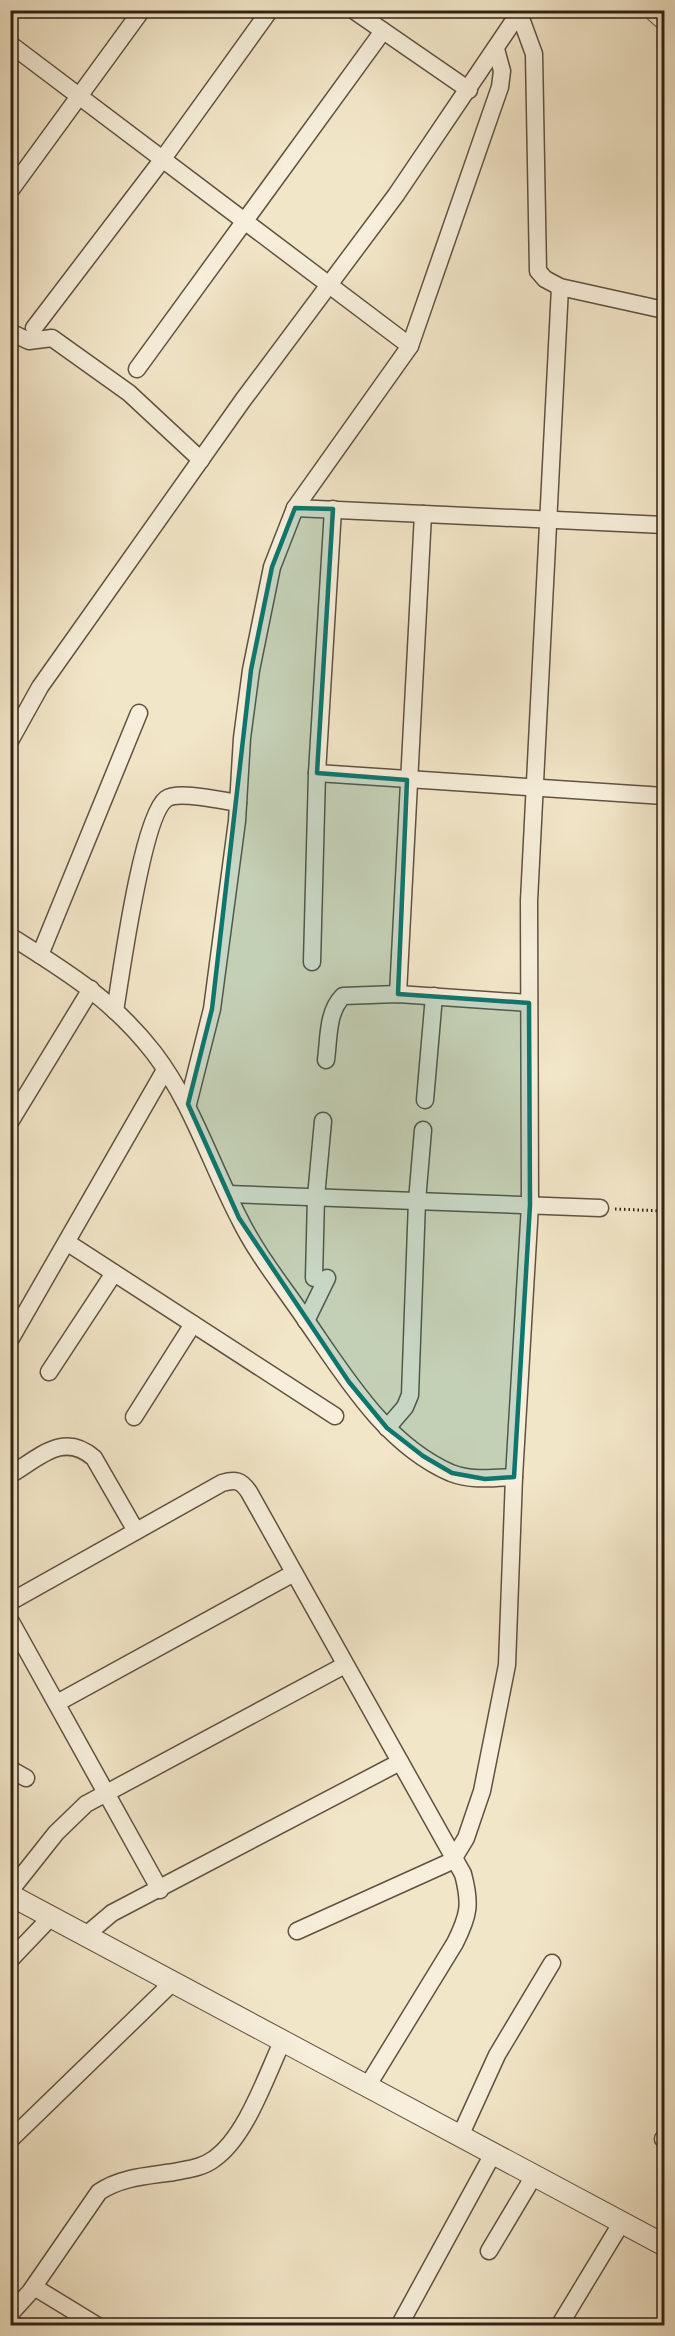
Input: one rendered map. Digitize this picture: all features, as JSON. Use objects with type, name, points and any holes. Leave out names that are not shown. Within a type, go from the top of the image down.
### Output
[{"type":"street","points":[[10,191],[142,10]]},
{"type":"street","points":[[34,328],[162,160],[270,10]]},
{"type":"street","points":[[353,10],[469,90]]},
{"type":"street","points":[[654,10],[664,19]]},
{"type":"street","points":[[10,741],[40,687],[328,284],[396,195],[520,12]]},
{"type":"street","points":[[520,12],[534,54],[536,263],[538,271],[545,279],[560,287],[664,310]]},
{"type":"street","points":[[137,369],[383,31]]},
{"type":"street","points":[[10,44],[80,94],[162,160],[410,346]]},
{"type":"street","points":[[188,1104],[212,1009],[238,803],[242,738],[251,670],[272,567],[295,508],[410,346],[500,87],[502,71],[496,49]]},
{"type":"street","points":[[297,1931],[452,1862],[466,1838],[482,1791],[507,1665],[514,1477],[530,1205],[529,901],[560,287]]},
{"type":"street","points":[[10,332],[29,341],[52,338],[129,393],[201,460]]},
{"type":"street","points":[[295,508],[664,525]]},
{"type":"street","points":[[312,962],[316,773],[333,509]]},
{"type":"street","points":[[398,994],[423,514]]},
{"type":"street","points":[[40,955],[139,713]]},
{"type":"street","points":[[316,773],[534,790],[664,796]]},
{"type":"street","points":[[115,1011],[142,858],[158,811],[166,799],[177,795],[238,803]]},
{"type":"street","points":[[10,936],[91,989],[131,1026],[165,1070],[188,1104],[228,1194],[262,1257],[349,1382],[387,1428],[423,1456],[452,1473],[485,1479],[514,1477]]},
{"type":"street","points":[[10,1122],[91,989]]},
{"type":"street","points":[[327,1060],[331,1016],[335,1003],[343,996],[398,994],[529,1003]]},
{"type":"street","points":[[425,1100],[434,996]]},
{"type":"street","points":[[10,1340],[68,1243],[165,1070]]},
{"type":"street","points":[[306,1321],[321,1278],[316,1197],[323,1121]]},
{"type":"street","points":[[387,1428],[405,1407],[410,1395],[417,1201],[423,1130]]},
{"type":"street","points":[[228,1194],[600,1208]]},
{"type":"street","points":[[68,1243],[335,1416]]},
{"type":"street","points":[[50,1372],[114,1273]]},
{"type":"street","points":[[134,1416],[193,1324]]},
{"type":"street","points":[[10,1475],[58,1446],[74,1445],[85,1450],[94,1458],[136,1531]]},
{"type":"street","points":[[10,1602],[233,1479],[243,1483],[463,1874],[469,1898],[467,1920],[455,1943],[368,2085]]},
{"type":"street","points":[[57,1703],[294,1574]]},
{"type":"street","points":[[10,1620],[160,1890]]},
{"type":"street","points":[[345,1665],[106,1791],[69,1819],[10,1893],[51,1917],[536,2174],[664,2245]]},
{"type":"street","points":[[86,1935],[112,1913],[160,1890],[400,1762]]},
{"type":"street","points":[[10,1769],[26,1778]]},
{"type":"street","points":[[10,1960],[51,1917]]},
{"type":"street","points":[[461,2134],[496,2055],[552,1963]]},
{"type":"street","points":[[10,2140],[173,1982]]},
{"type":"street","points":[[10,2314],[34,2287],[99,2192],[113,2182],[198,2167],[213,2160],[225,2149],[238,2133],[284,2040]]},
{"type":"street","points":[[399,2325],[494,2152]]},
{"type":"street","points":[[489,2251],[536,2174]]},
{"type":"street","points":[[559,2325],[622,2222]]},
{"type":"street","points":[[34,2287],[98,2325]]},
{"type":"path","points":[[600,1208],[664,1211]]},
{"type":"highlighted area","points":[[295,508],[333,509],[317,773],[407,780],[398,994],[529,1003],[530,1205],[514,1477],[485,1479],[452,1473],[423,1456],[387,1428],[349,1382],[239,1218],[188,1104],[212,1009],[251,670],[272,567]]}]
